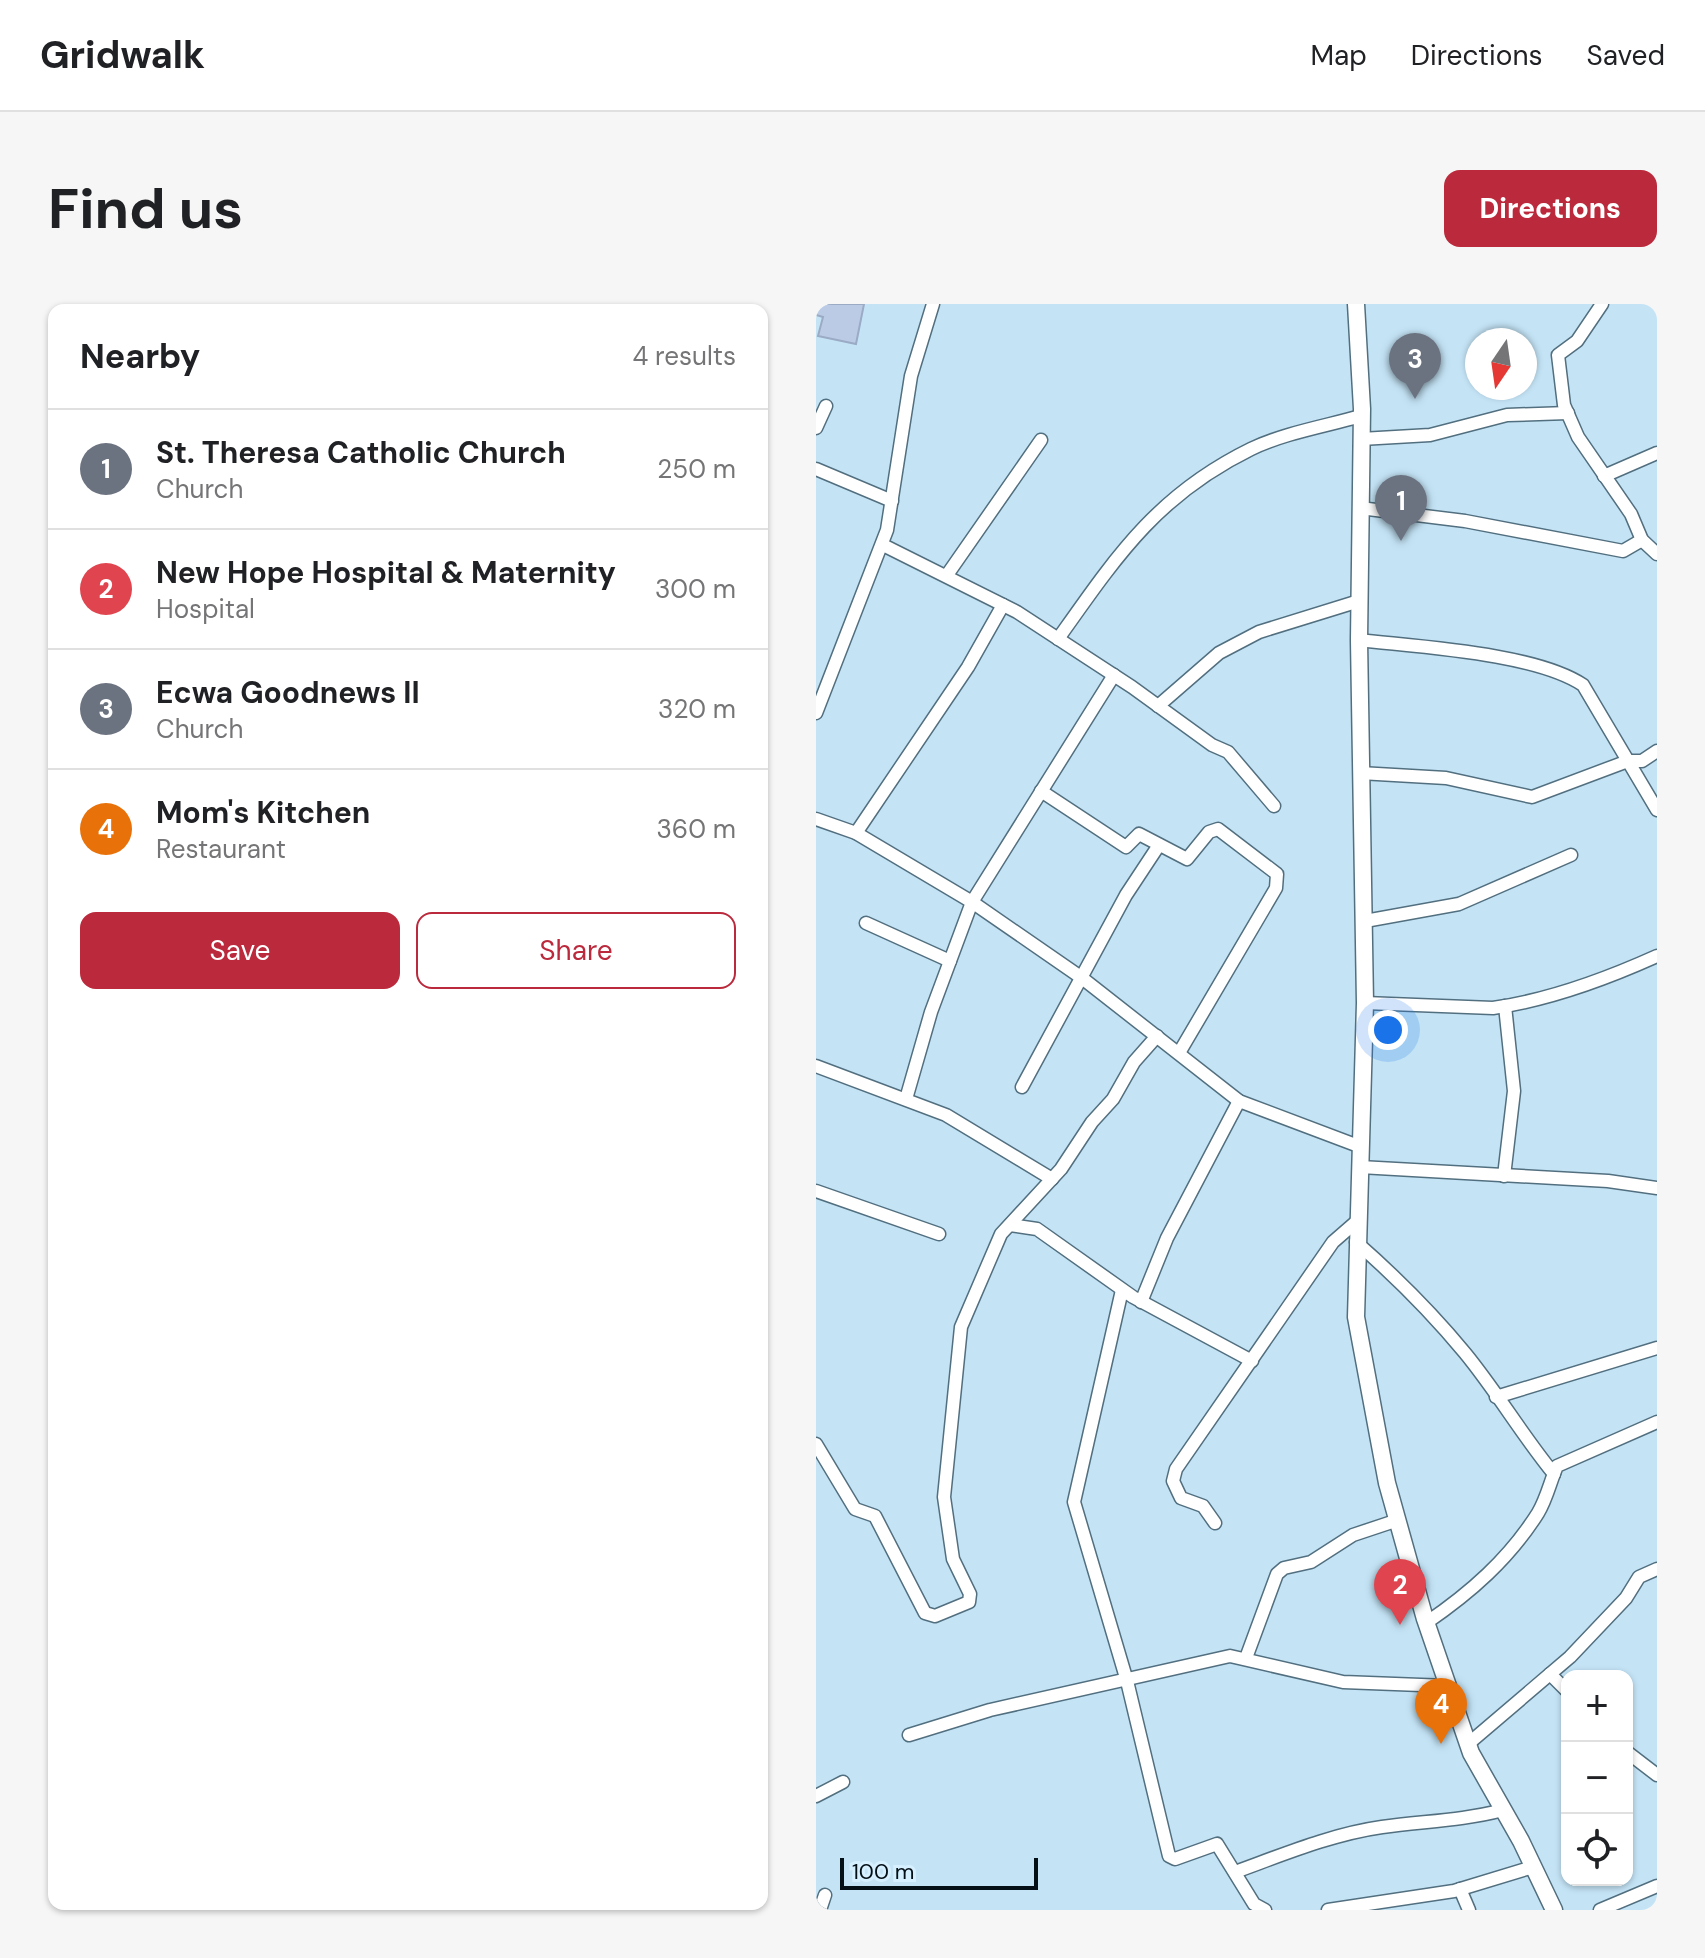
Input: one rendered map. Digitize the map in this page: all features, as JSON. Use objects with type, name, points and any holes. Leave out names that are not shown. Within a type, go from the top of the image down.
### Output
[{"type":"street","points":[[816,713],[883,545],[911,376],[933,304]]},
{"type":"street","points":[[1356,304],[1361,416],[1360,773],[1365,921],[1356,1317],[1370,1400],[1398,1520],[1447,1686],[1468,1744],[1554,1910]]},
{"type":"street","points":[[1602,304],[1577,341],[1558,355],[1568,413],[1578,437],[1631,514],[1642,540],[1657,554]]},
{"type":"street","points":[[816,428],[826,406]]},
{"type":"street","points":[[1361,439],[1430,435],[1507,415],[1568,413]]},
{"type":"street","points":[[1058,639],[1124,545],[1176,495],[1252,449],[1361,416]]},
{"type":"street","points":[[947,575],[1041,440]]},
{"type":"street","points":[[1604,476],[1657,453]]},
{"type":"street","points":[[816,469],[892,501]]},
{"type":"street","points":[[1360,508],[1480,523],[1623,551],[1642,540]]},
{"type":"street","points":[[883,545],[1003,605],[1114,675],[1241,763],[1274,806]]},
{"type":"street","points":[[1158,706],[1219,653],[1259,632],[1359,601]]},
{"type":"street","points":[[856,833],[968,667],[1003,605]]},
{"type":"street","points":[[1359,640],[1476,654],[1561,673],[1583,685],[1657,810]]},
{"type":"street","points":[[906,1099],[972,902],[1114,675]]},
{"type":"street","points":[[1360,773],[1446,778],[1532,797],[1628,761],[1642,761],[1657,751]]},
{"type":"street","points":[[1041,791],[1126,847],[1139,834],[1184,860],[1209,832],[1225,831],[1277,874],[1279,882],[1179,1053]]},
{"type":"street","points":[[816,819],[856,833],[972,902],[1082,978],[1239,1101],[1361,1147]]},
{"type":"street","points":[[1022,1087],[1126,895],[1159,845]]},
{"type":"street","points":[[1365,921],[1459,904],[1571,855]]},
{"type":"street","points":[[866,923],[950,961]]},
{"type":"street","points":[[1365,1003],[1505,1006],[1616,974],[1657,956]]},
{"type":"street","points":[[1504,1176],[1514,1091],[1505,1006]]},
{"type":"street","points":[[816,1444],[855,1509],[875,1516],[925,1613],[935,1616],[969,1602],[970,1594],[953,1559],[944,1497],[961,1327],[995,1243],[1052,1179],[1092,1122],[1113,1099],[1134,1062],[1157,1036]]},
{"type":"street","points":[[816,1066],[946,1115],[1052,1179]]},
{"type":"street","points":[[1141,1302],[1167,1238],[1239,1101]]},
{"type":"street","points":[[1360,1167],[1608,1181],[1657,1188]]},
{"type":"street","points":[[816,1191],[939,1234]]},
{"type":"street","points":[[1215,1523],[1203,1506],[1181,1498],[1173,1481],[1190,1445],[1333,1242],[1356,1222]]},
{"type":"street","points":[[1010,1225],[1037,1229],[1141,1302],[1252,1361]]},
{"type":"street","points":[[1356,1242],[1412,1291],[1467,1356],[1554,1474]]},
{"type":"street","points":[[1122,1290],[1074,1502],[1127,1681],[1169,1856],[1175,1859],[1214,1844],[1220,1846],[1260,1909]]},
{"type":"street","points":[[1496,1397],[1657,1348]]},
{"type":"street","points":[[1426,1623],[1469,1594],[1502,1560],[1538,1513],[1554,1474],[1566,1461],[1657,1422]]},
{"type":"street","points":[[1246,1658],[1277,1574],[1311,1562],[1353,1535],[1398,1520]]},
{"type":"street","points":[[1468,1744],[1550,1674],[1626,1598],[1639,1577],[1657,1569]]},
{"type":"street","points":[[909,1735],[990,1710],[1230,1656],[1343,1682],[1447,1686]]},
{"type":"street","points":[[1550,1674],[1561,1685]]},
{"type":"street","points":[[1633,1757],[1657,1775]]},
{"type":"street","points":[[816,1796],[843,1782]]},
{"type":"street","points":[[1235,1872],[1314,1844],[1380,1827],[1459,1821],[1503,1810]]},
{"type":"street","points":[[1328,1910],[1460,1889],[1533,1867]]},
{"type":"street","points":[[1600,1910],[1657,1886]]},
{"type":"street","points":[[1460,1889],[1469,1910]]},
{"type":"street","points":[[820,1910],[825,1895]]},
{"type":"building","points":[[816,304],[864,304],[856,344],[818,336],[823,317],[816,315]]},
{"type":"place","name":"Ecwa Goodnews II","points":[[1415,399]]},
{"type":"place","name":"St. Theresa Catholic Church","points":[[1401,541]]},
{"type":"place","name":"New Hope Hospital & Maternity","points":[[1400,1625]]},
{"type":"place","name":"Mom's Kitchen","points":[[1441,1744]]}]
